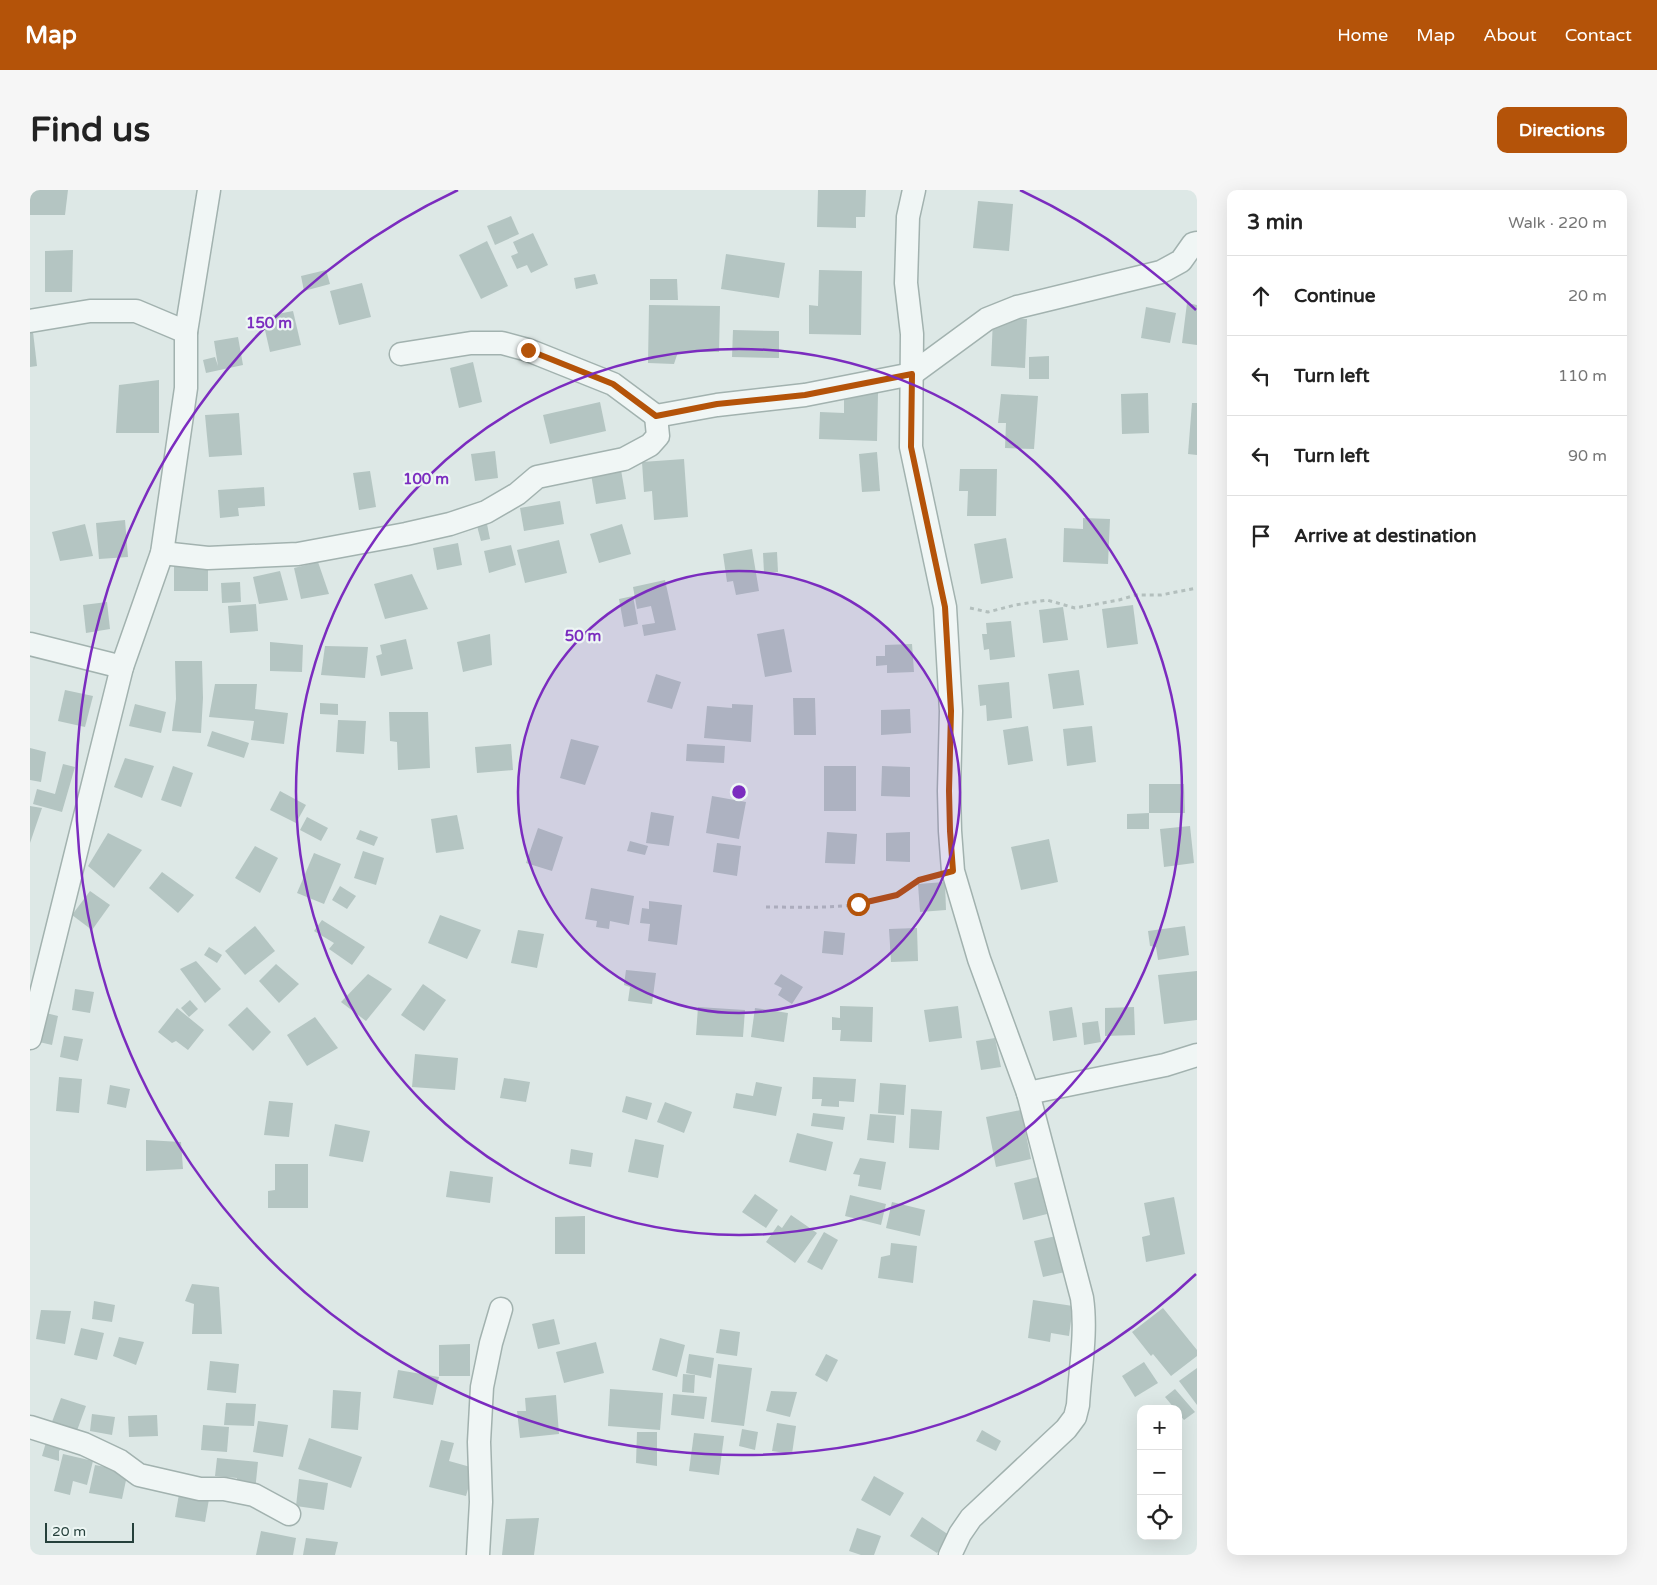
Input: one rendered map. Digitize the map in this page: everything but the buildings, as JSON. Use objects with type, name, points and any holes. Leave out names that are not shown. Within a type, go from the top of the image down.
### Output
[{"type":"street","points":[[30,1038],[122,667],[162,553],[186,388],[186,332],[209,190]]},
{"type":"street","points":[[914,190],[908,217],[906,283],[912,334],[911,447],[945,607],[951,711],[949,811],[953,871],[979,959],[1028,1093],[1084,1311],[1076,1417],[971,1518],[960,1534],[950,1555]]},
{"type":"street","points":[[656,416],[717,404],[805,395],[912,374],[987,319],[1001,312],[1161,272],[1181,261],[1193,244],[1197,242]]},
{"type":"street","points":[[30,322],[90,311],[136,311],[186,332]]},
{"type":"street","points":[[162,553],[208,558],[298,554],[450,524],[486,512],[517,494],[538,477],[612,462],[633,455],[650,444],[658,436],[656,416],[613,384],[528,350],[502,343],[471,343],[402,354]]},
{"type":"street","points":[[30,644],[122,667]]},
{"type":"street","points":[[1028,1093],[1165,1065],[1197,1055]]},
{"type":"street","points":[[478,1555],[481,1502],[478,1442],[482,1386],[500,1309]]},
{"type":"street","points":[[30,1427],[84,1444],[120,1461],[139,1475],[200,1489],[224,1489],[254,1495],[289,1514]]},
{"type":"path","points":[[945,607],[960,606],[988,612],[1047,600],[1075,608],[1136,595],[1161,595],[1197,588]]},
{"type":"path","points":[[766,907],[831,907],[858,904],[897,895],[919,880],[953,871]]},
{"type":"route","points":[[528,350],[613,384],[656,416],[717,404],[805,395],[912,374],[911,447],[945,607],[951,711],[949,791],[953,871],[919,880],[897,895],[858,904]]}]
